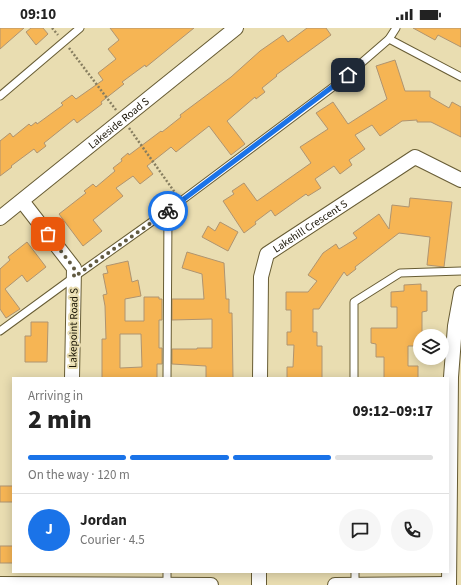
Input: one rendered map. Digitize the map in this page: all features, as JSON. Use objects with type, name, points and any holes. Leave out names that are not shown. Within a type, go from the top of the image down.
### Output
[{"type":"street","name":"Lakeside Road S","points":[[0,218],[236,28]]},
{"type":"street","name":"Lakehill Crescent S","points":[[260,377],[260,277],[267,254],[415,158],[461,180]]},
{"type":"street","name":"Lakepoint Road S","points":[[22,201],[74,268],[72,377]]},
{"type":"street","points":[[335,585],[449,585],[455,454],[451,377],[455,326],[461,293]]},
{"type":"street","points":[[260,573],[260,585]]},
{"type":"street","points":[[0,584],[68,578],[167,585],[210,585]]},
{"type":"lane","points":[[0,96],[80,28]]},
{"type":"lane","points":[[0,331],[168,211],[337,84],[389,39],[396,28]]},
{"type":"lane","points":[[389,39],[461,77]]},
{"type":"lane","points":[[167,377],[168,211]]},
{"type":"lane","points":[[354,377],[354,302],[400,273],[461,271]]},
{"type":"lane","points":[[167,573],[167,585]]},
{"type":"lane","points":[[354,573],[355,585]]},
{"type":"path","points":[[52,28],[123,119],[181,201]]},
{"type":"building","points":[[0,28],[24,28],[0,49]]},
{"type":"building","points":[[31,28],[43,28],[48,34],[36,45],[26,32]]},
{"type":"building","points":[[110,28],[194,28],[146,67],[145,65],[122,82],[124,84],[101,102],[102,104],[77,123],[74,119],[44,143],[46,146],[37,153],[34,149],[0,176],[0,141],[10,133],[13,137],[29,124],[31,126],[36,122],[37,124],[63,105],[61,103],[72,95],[76,99],[103,80],[98,73],[116,59],[108,49],[119,40]]},
{"type":"building","points":[[307,28],[326,28],[331,35],[276,75],[277,76],[262,88],[265,92],[256,99],[255,97],[227,121],[245,144],[231,155],[209,126],[176,152],[171,147],[147,166],[153,174],[140,184],[133,176],[116,188],[123,196],[93,220],[102,231],[83,246],[59,214],[86,193],[84,191],[93,184],[96,187],[115,171],[113,168],[122,161],[121,159],[128,153],[129,155],[161,131],[162,132],[181,117],[180,115],[231,77],[260,51],[283,35],[288,42]]},
{"type":"building","points":[[413,28],[461,28],[461,47],[438,35],[435,40]]},
{"type":"building","points":[[395,60],[405,91],[430,91],[430,97],[449,108],[452,102],[461,107],[461,137],[431,122],[417,122],[417,120],[402,121],[380,136],[372,125],[355,135],[365,149],[349,160],[352,165],[340,174],[334,166],[315,179],[321,188],[308,196],[306,194],[275,216],[271,210],[255,222],[256,224],[244,233],[223,201],[234,194],[232,191],[244,183],[257,201],[311,163],[300,147],[328,129],[316,113],[333,102],[348,124],[387,99],[376,66]]},
{"type":"building","points":[[410,198],[452,202],[444,267],[427,265],[430,237],[399,233],[355,267],[356,269],[347,276],[344,272],[319,309],[313,309],[313,332],[317,332],[317,346],[322,346],[322,377],[287,377],[287,367],[293,367],[294,345],[287,345],[287,332],[291,332],[291,310],[286,310],[286,292],[308,292],[317,281],[308,275],[323,253],[336,244],[339,249],[357,238],[353,233],[379,214],[389,229],[392,205],[409,207]]},
{"type":"building","points":[[220,222],[238,232],[228,251],[202,237],[208,226],[215,231]]},
{"type":"building","points":[[27,242],[46,267],[27,282],[22,275],[5,289],[20,309],[6,318],[0,309],[0,269],[10,260],[8,257]]},
{"type":"building","points":[[187,252],[224,263],[226,299],[229,299],[229,313],[232,313],[233,377],[206,377],[206,366],[172,364],[172,349],[212,348],[212,319],[172,320],[172,299],[204,299],[202,274],[182,268]]},
{"type":"building","points":[[128,261],[132,282],[138,280],[141,296],[125,299],[125,321],[144,321],[144,297],[159,297],[159,299],[162,299],[162,320],[159,320],[159,348],[162,348],[162,364],[157,364],[157,377],[102,377],[102,339],[106,339],[105,306],[103,295],[107,294],[103,274],[108,273],[106,266]],"holes":[[[120,334],[141,334],[142,367],[120,368]]]},
{"type":"building","points":[[421,284],[421,291],[427,291],[427,311],[422,312],[422,329],[413,329],[413,346],[408,346],[408,366],[418,366],[418,377],[384,377],[384,357],[376,357],[376,344],[371,343],[371,328],[397,328],[397,307],[391,307],[391,292],[404,291],[404,285]]},
{"type":"building","points":[[31,322],[48,322],[47,362],[25,362],[25,336],[31,336]]},
{"type":"building","points":[[0,486],[12,486],[12,502],[0,502]]},
{"type":"building","points":[[0,546],[12,546],[12,563],[0,563]]},
{"type":"way so far","points":[[48,234],[74,268],[74,277],[168,211]]},
{"type":"route","points":[[168,211],[348,75]]}]
